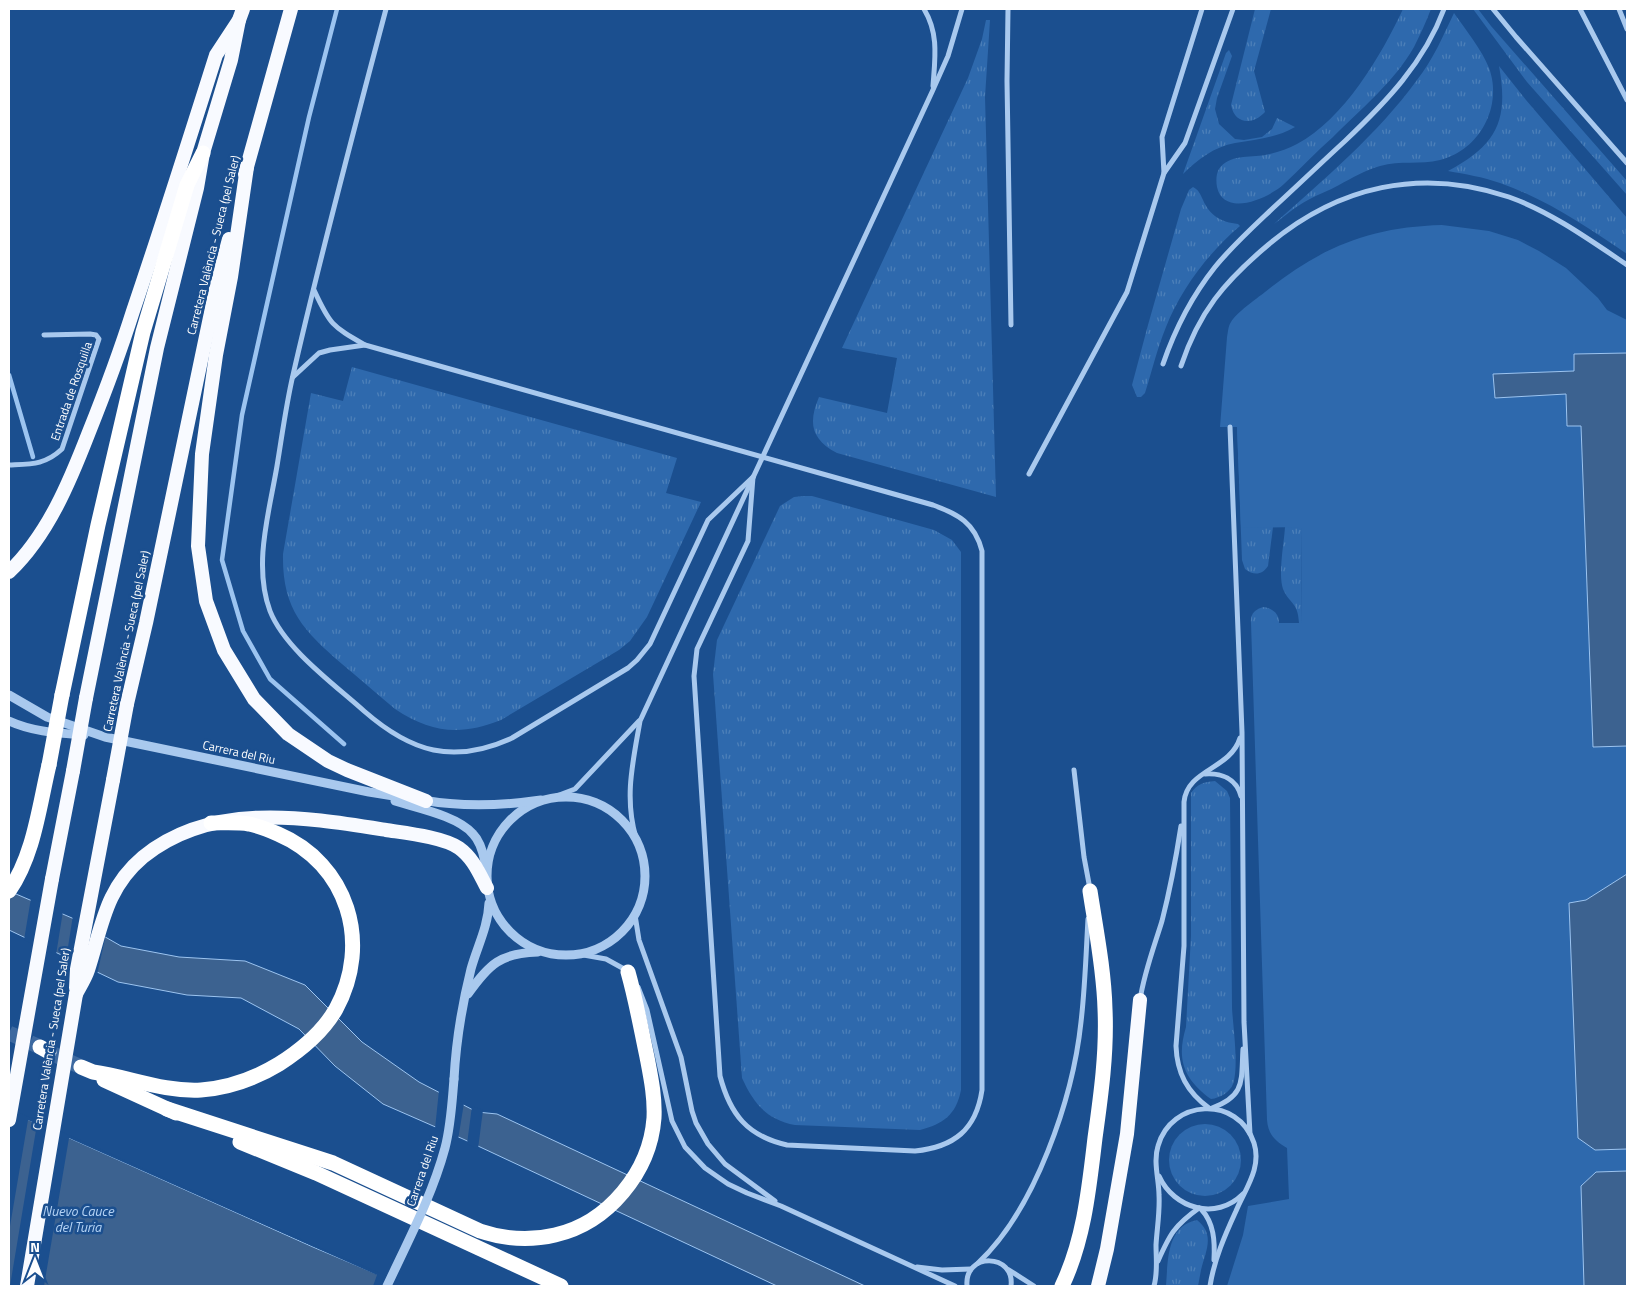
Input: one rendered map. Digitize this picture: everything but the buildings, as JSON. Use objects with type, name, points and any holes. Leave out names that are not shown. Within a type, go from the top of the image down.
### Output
[{"type":"highway","name":"Carretera València - Sueca (pel Saler)","points":[[27,1286],[76,994],[76,969],[127,704],[218,284],[247,167],[291,9]]},
{"type":"highway","name":"Carretera València - Sueca (pel Saler)","points":[[9,1120],[86,698],[157,348],[197,188],[203,153],[231,60],[241,14]]},
{"type":"highway","points":[[9,572],[25,555],[42,531],[80,456],[112,374],[216,55],[241,14]]},
{"type":"highway","points":[[11,888],[26,859],[32,840],[98,524],[144,332],[187,185],[203,153]]},
{"type":"highway","points":[[247,167],[231,277],[216,355],[202,454],[198,546],[206,601],[224,650],[254,698],[288,734],[334,764],[426,801]]},
{"type":"highway","points":[[76,994],[87,972],[101,921],[115,889],[123,878],[142,858],[174,837],[211,823],[242,818],[306,819],[373,828],[438,840],[458,847],[466,854],[478,870],[488,894]]},
{"type":"highway","points":[[211,823],[251,825],[268,830],[304,848],[327,871],[342,897],[351,926],[352,957],[341,999],[329,1020],[310,1041],[276,1066],[248,1079],[201,1090],[168,1089],[87,1069],[105,1081],[316,1173],[561,1286]]},
{"type":"highway","points":[[1062,1286],[1071,1267],[1082,1226],[1100,1103],[1106,1033],[1104,982],[1090,891]]},
{"type":"highway","points":[[167,1109],[333,1163],[480,1231],[498,1236],[519,1238],[555,1235],[588,1221],[620,1195],[641,1165],[652,1130],[654,1094],[638,1008],[628,972]]},
{"type":"highway","points":[[1098,1286],[1107,1249],[1126,1134],[1140,1000]]},
{"type":"street","points":[[386,9],[292,377],[264,545],[263,580],[271,612],[286,638],[298,652],[394,735],[412,744],[443,752],[461,753],[498,744],[512,738],[628,668],[637,660],[650,644],[708,520],[753,477]]},
{"type":"street","points":[[924,9],[934,31],[936,44],[932,92]]},
{"type":"street","points":[[578,954],[604,945],[616,937],[635,915],[641,901],[645,885],[645,869],[629,809],[630,786],[640,721],[932,92],[948,56],[962,9]]},
{"type":"street","points":[[1008,9],[1007,81],[1011,325]]},
{"type":"street","points":[[1164,173],[1162,137],[1202,9]]},
{"type":"street","points":[[1029,474],[1127,292],[1164,173],[1185,143],[1233,9]]},
{"type":"street","points":[[1493,9],[1627,164]]},
{"type":"street","points":[[1580,9],[1627,100]]},
{"type":"street","points":[[1619,9],[1627,29]]},
{"type":"street","points":[[1163,364],[1176,330],[1195,296],[1216,267],[1242,237],[1382,105],[1413,68],[1433,35],[1444,10]]},
{"type":"street","points":[[1181,366],[1200,320],[1213,300],[1243,267],[1284,231],[1304,218],[1339,200],[1363,191],[1417,183],[1445,183],[1489,192],[1510,198],[1535,209],[1575,231],[1627,265]]},
{"type":"street","points":[[314,290],[330,322],[338,330],[365,345],[939,507],[952,512],[964,520],[979,539],[982,551],[982,1090],[975,1117],[967,1129],[944,1146],[930,1150],[915,1152],[797,1145],[772,1141],[751,1129],[735,1114],[728,1102],[722,1083],[719,1066],[694,676],[697,649],[748,541],[753,477]]},
{"type":"street","name":"Entrada de Rosquilla","points":[[9,465],[42,462],[54,458],[62,449],[99,339],[96,335],[90,334],[44,335]]},
{"type":"street","points":[[292,377],[319,353],[365,345]]},
{"type":"street","points":[[1213,1268],[1236,1209],[1253,1176],[1256,1161],[1254,1145],[1250,1134],[1244,1022],[1242,732],[1230,427]]},
{"type":"street","name":"Carrera del Riu","points":[[9,695],[47,717],[104,737]]},
{"type":"street","name":"Carrera del Riu","points":[[9,721],[26,728],[49,733],[104,737],[369,792],[426,801],[471,806],[507,805],[541,800]]},
{"type":"street","points":[[640,721],[575,789],[541,800],[514,815],[503,826],[494,840],[488,855],[486,872],[488,894],[496,914],[511,933],[530,947],[561,955],[578,954],[606,959],[616,963],[628,972],[644,998],[672,1121],[685,1146],[705,1168],[746,1193],[781,1206],[955,1286]]},
{"type":"street","points":[[1140,1000],[1142,985],[1162,920],[1172,878],[1185,794],[1191,783],[1227,759],[1238,744],[1242,732]]},
{"type":"street","points":[[967,1286],[968,1275],[971,1269],[1000,1240],[1022,1205],[1045,1157],[1062,1109],[1077,1050],[1081,1023],[1090,891],[1074,770]]},
{"type":"street","points":[[1204,774],[1215,773],[1230,779],[1239,790],[1242,800]]},
{"type":"street","name":"Carrera del Riu","points":[[369,792],[437,814],[462,825],[478,839],[484,856],[486,872]]},
{"type":"street","points":[[554,797],[570,796],[584,798],[600,804],[615,813],[636,838]]},
{"type":"street","points":[[1183,815],[1184,946],[1177,1057],[1179,1068],[1192,1094],[1210,1108],[1233,1116],[1250,1134]]},
{"type":"street","name":"Carrera del Riu","points":[[387,1286],[430,1192],[445,1147],[452,1110],[458,1033],[472,968],[489,916],[488,894]]},
{"type":"street","points":[[635,915],[639,940],[681,1056],[696,1123],[708,1144],[725,1164],[781,1206]]},
{"type":"street","name":"Carrera del Riu","points":[[465,998],[495,962],[513,954],[545,952]]},
{"type":"street","points":[[1158,1261],[1156,1247],[1159,1198],[1156,1161],[1157,1148],[1161,1136],[1177,1117],[1189,1112],[1219,1106],[1234,1096],[1241,1084],[1244,1022]]},
{"type":"street","points":[[1158,1174],[1163,1185],[1178,1201],[1200,1208],[1217,1208],[1230,1204],[1247,1189]]},
{"type":"street","points":[[1154,1286],[1158,1261],[1169,1236],[1174,1228],[1200,1208]]},
{"type":"street","points":[[1200,1208],[1209,1220],[1214,1238],[1210,1286]]},
{"type":"street","points":[[978,1263],[984,1261],[996,1262],[1034,1286]]},
{"type":"street","points":[[912,1266],[942,1270],[971,1269]]},
{"type":"street","points":[[1007,1269],[1010,1275],[1011,1286]]},
{"type":"green space","points":[[1255,9],[1271,9],[1254,71],[1265,112],[1255,119],[1245,121],[1236,116],[1231,105]]},
{"type":"green space","points":[[1403,9],[1431,9],[1406,60],[1376,95],[1284,184],[1268,195],[1248,202],[1237,203],[1228,202],[1221,196],[1216,178],[1223,164],[1234,159],[1265,155],[1290,148],[1314,133],[1330,119],[1345,103],[1372,66]]},
{"type":"green space","points":[[1473,9],[1478,9],[1627,181],[1627,195],[1527,82]]},
{"type":"green space","points":[[1454,13],[1482,54],[1493,82],[1493,97],[1490,111],[1477,137],[1454,155],[1440,160],[1388,164],[1364,172],[1304,202],[1274,224],[1349,156],[1385,119],[1423,72]]},
{"type":"green space","points":[[986,20],[990,20],[985,97],[996,497],[837,453],[828,448],[817,436],[813,422],[819,397],[887,413],[897,358],[842,348],[968,78],[982,39]]},
{"type":"green space","points":[[1229,50],[1232,56],[1215,109],[1219,124],[1235,139],[1244,140],[1262,137],[1272,129],[1277,118],[1295,127],[1273,136],[1220,147],[1194,163],[1183,174],[1226,53]]},
{"type":"green space","points":[[1499,66],[1627,218],[1627,254],[1550,205],[1534,197],[1494,181],[1448,171],[1478,151],[1496,129],[1502,102]]},
{"type":"green space","points":[[1193,187],[1197,189],[1206,206],[1213,214],[1221,220],[1240,226],[1217,247],[1188,285],[1172,313],[1163,335],[1145,393],[1141,397],[1137,397],[1132,385],[1148,325],[1181,209],[1189,190]]},
{"type":"green space","points":[[1442,225],[1489,231],[1518,240],[1566,268],[1598,298],[1607,310],[1627,320],[1627,353],[1574,354],[1574,371],[1493,375],[1495,398],[1566,393],[1567,426],[1581,426],[1593,747],[1627,746],[1627,874],[1586,900],[1569,904],[1596,1150],[1627,1149],[1627,1171],[1596,1172],[1581,1186],[1584,1286],[1227,1286],[1243,1235],[1248,1206],[1289,1199],[1287,1148],[1273,1137],[1267,1120],[1251,623],[1302,623],[1301,527],[1241,528],[1237,427],[1220,427],[1228,330],[1234,318],[1252,302],[1286,276],[1327,252],[1369,235],[1392,230]]},
{"type":"green space","points":[[352,367],[677,458],[666,493],[701,502],[647,617],[630,641],[619,650],[501,720],[459,730],[434,727],[421,723],[395,709],[316,640],[306,629],[291,604],[286,590],[283,554],[311,393],[343,401]]},
{"type":"green space","points":[[1237,426],[1270,431],[1273,527],[1268,566],[1258,574],[1245,569],[1242,560]]},
{"type":"green space","points":[[812,496],[934,530],[952,540],[961,552],[961,1090],[956,1106],[947,1117],[935,1125],[920,1130],[795,1125],[776,1119],[762,1109],[756,1103],[742,1078],[713,674],[717,640],[780,506],[794,497]]},
{"type":"green space","points":[[1301,526],[1302,623],[1299,623],[1297,611],[1283,589],[1281,567],[1285,527]]},
{"type":"green space","points":[[1264,607],[1275,612],[1279,623],[1251,623],[1251,617],[1254,612]]},
{"type":"green space","points":[[1215,781],[1227,791],[1230,798],[1232,1008],[1236,1067],[1235,1077],[1230,1090],[1221,1096],[1211,1099],[1194,1084],[1189,1076],[1182,1059],[1182,1049],[1186,1027],[1191,936],[1191,793],[1201,784]]},
{"type":"green space","points":[[1205,1124],[1219,1127],[1231,1134],[1238,1146],[1241,1160],[1238,1174],[1231,1186],[1219,1193],[1205,1196],[1191,1193],[1179,1186],[1172,1174],[1169,1160],[1172,1146],[1179,1134],[1191,1127]]},
{"type":"green space","points":[[1197,1220],[1203,1226],[1208,1238],[1198,1286],[1166,1286],[1169,1256],[1174,1237],[1179,1229]]},
{"type":"water","points":[[1627,353],[1627,746],[1593,747],[1581,426],[1567,426],[1566,394],[1495,398],[1493,374],[1574,371],[1574,354]]},
{"type":"water","points":[[1627,874],[1627,1149],[1595,1150],[1578,1138],[1569,903],[1586,900]]},
{"type":"water","points":[[9,891],[72,918],[121,946],[179,957],[245,961],[305,985],[362,1042],[419,1082],[477,1112],[497,1114],[865,1286],[777,1286],[463,1139],[383,1104],[335,1066],[299,1029],[241,998],[187,995],[118,982],[9,930]]},
{"type":"water","name":"Nuevo Cauce del Turia","points":[[9,1111],[313,1247],[405,1286],[9,1286]]},
{"type":"water","points":[[1627,1171],[1627,1286],[1584,1286],[1581,1186],[1596,1172]]},
{"type":"pier","points":[[31,898],[63,911],[56,955],[24,940]]},
{"type":"pier","points":[[73,915],[106,934],[97,975],[66,960]]},
{"type":"pier","points":[[439,1090],[464,1103],[458,1140],[435,1129]]},
{"type":"pier","points":[[472,1106],[483,1110],[478,1149],[467,1144]]},
{"type":"pier","points":[[9,1108],[408,1286],[373,1286],[377,1275],[69,1138],[44,1286],[10,1286],[37,1124],[28,1120],[9,1232]]},
{"type":"waterway","points":[[337,9],[309,117],[242,415],[222,560],[243,631],[270,679],[344,744]]},
{"type":"waterway","points":[[9,375],[33,457]]},
{"type":"tunnel","points":[[9,1033],[40,1047]]},
{"type":"tunnel","points":[[49,1052],[81,1067]]}]
